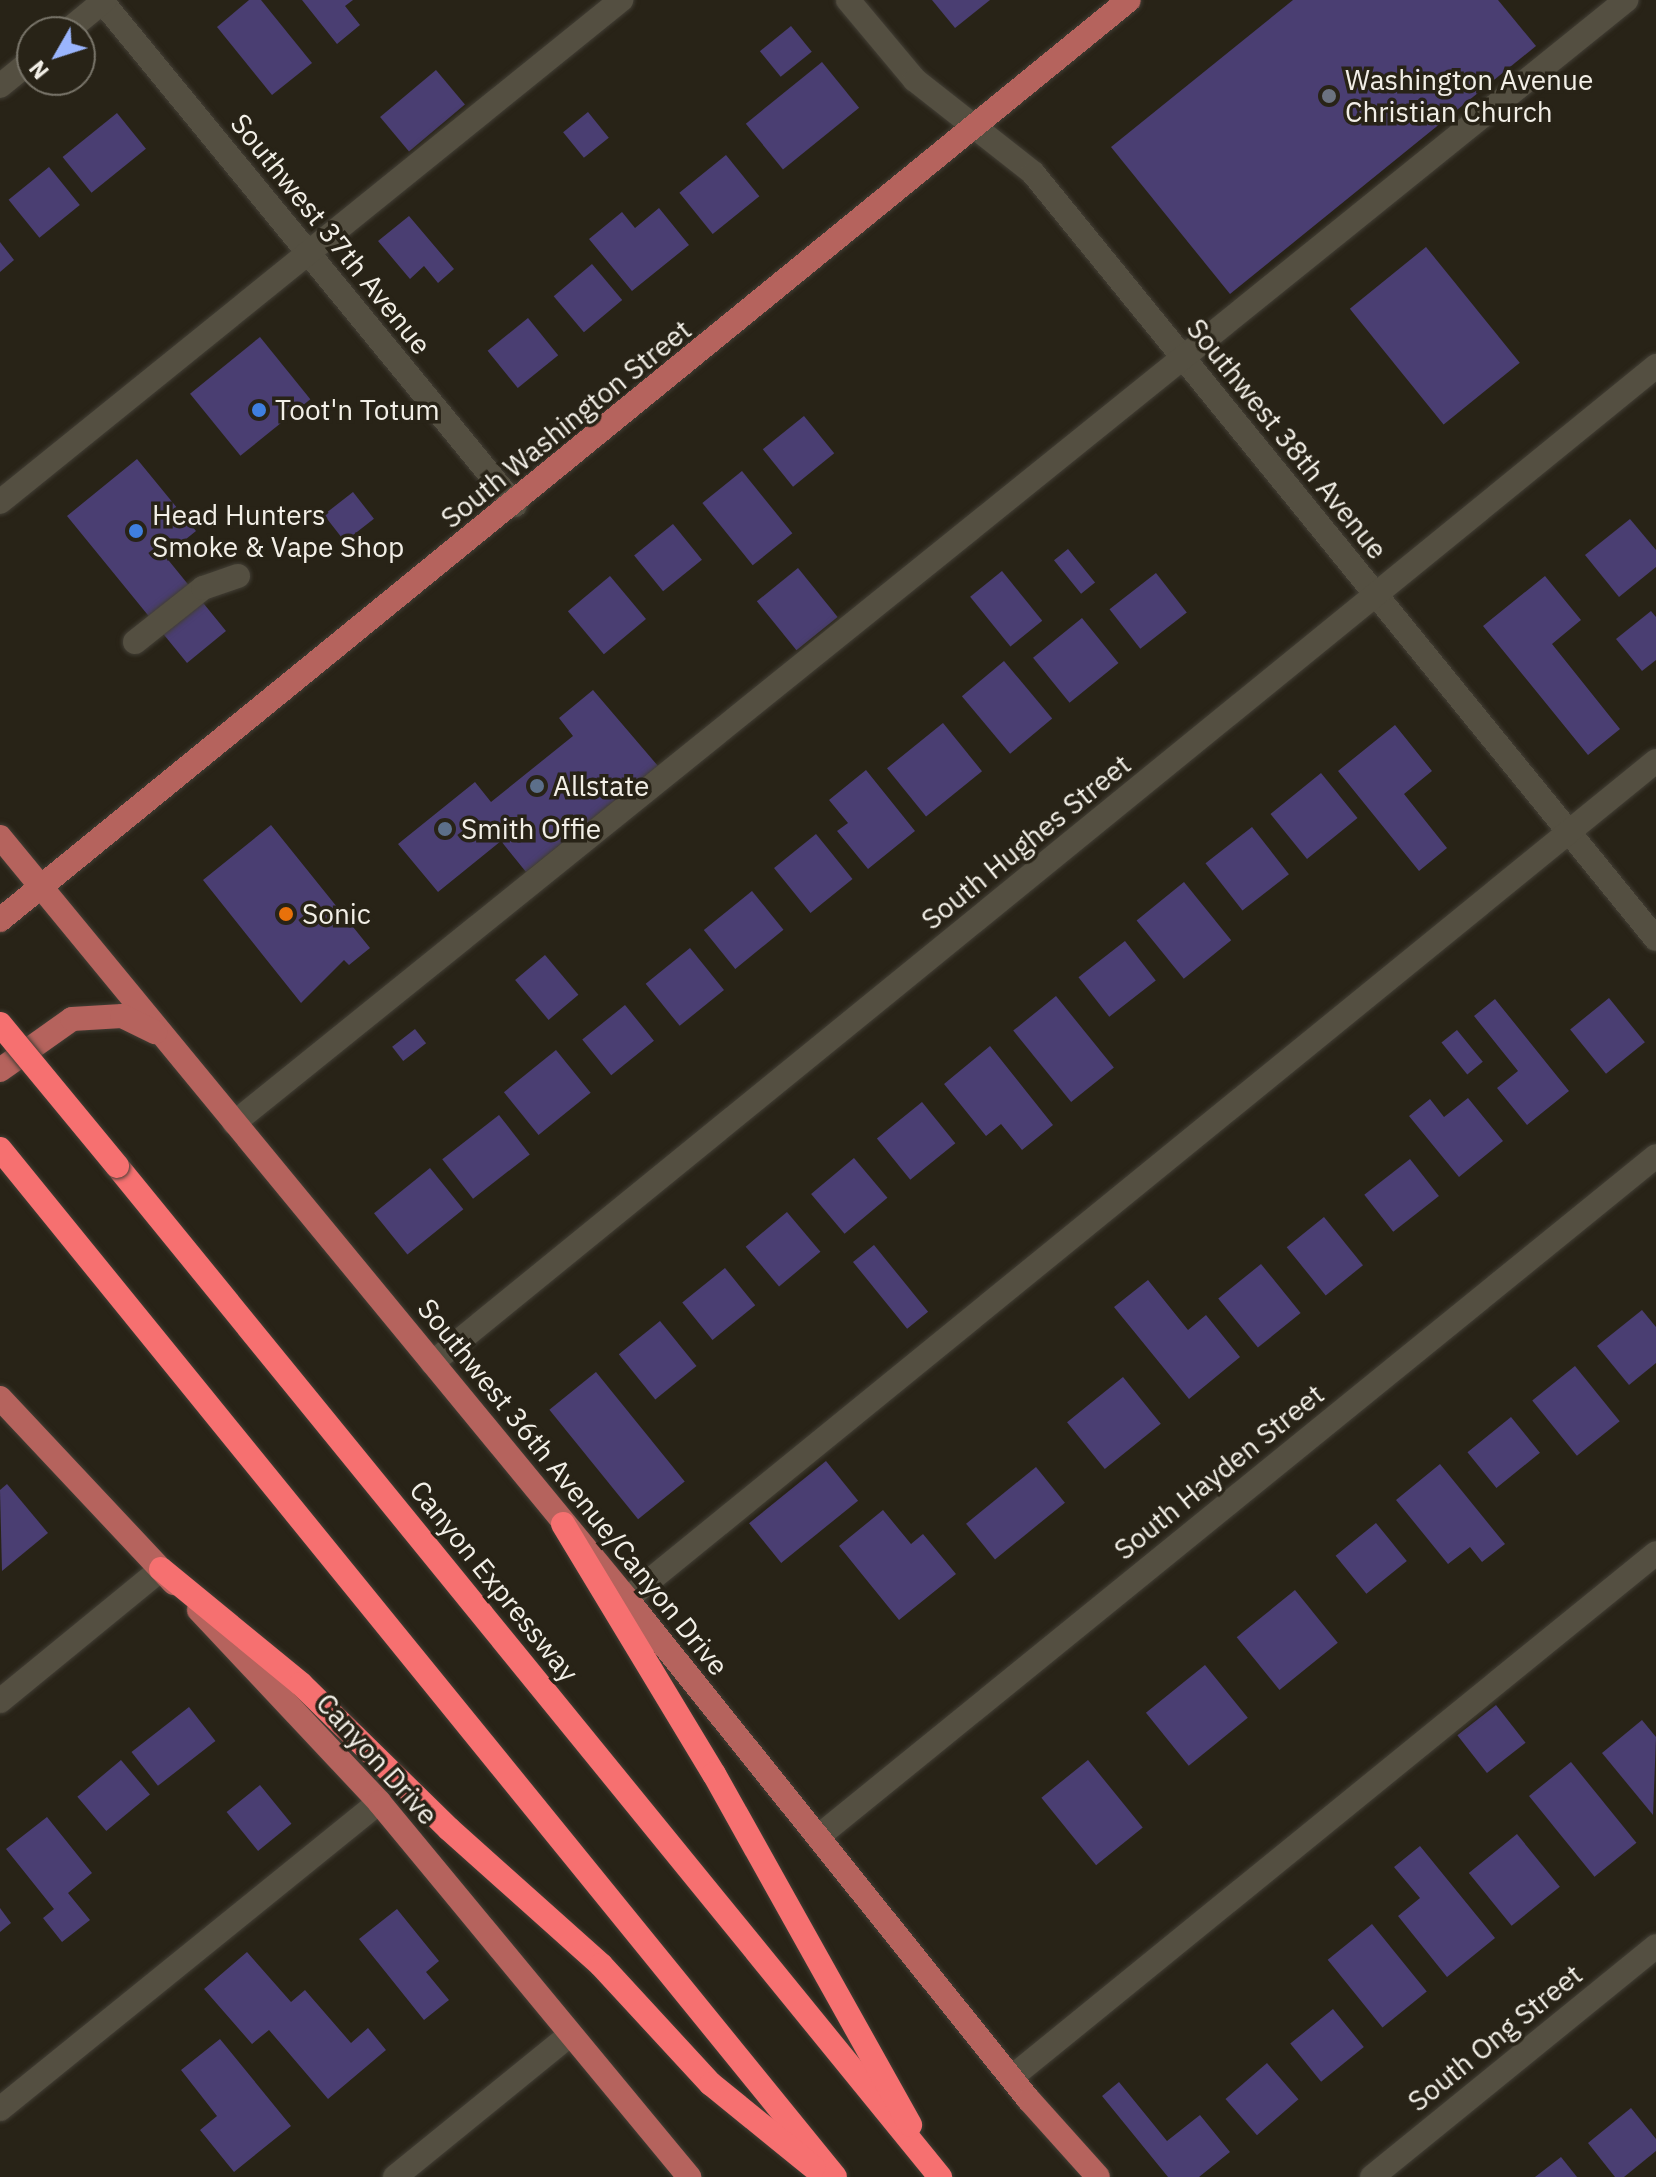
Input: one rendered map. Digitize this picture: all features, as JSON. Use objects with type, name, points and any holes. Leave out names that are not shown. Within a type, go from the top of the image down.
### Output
[{"type":"highway","name":"Canyon Expressway","points":[[0,1024],[938,2175]]},
{"type":"highway","points":[[0,1149],[835,2177]]},
{"type":"highway","points":[[563,1524],[714,1774],[938,2175]]},
{"type":"highway","points":[[161,1569],[301,1684],[449,1829],[601,1965],[711,2084],[825,2177]]},
{"type":"main road","name":"South Washington Street","points":[[0,920],[515,505],[1129,0]]},
{"type":"main road","name":"Southwest 36th Avenue/Canyon Drive","points":[[0,837],[627,1599],[1012,2077],[1098,2177]]},
{"type":"main road","points":[[0,1070],[72,1019],[122,1016],[167,1041]]},
{"type":"main road","name":"Canyon Drive","points":[[0,1398],[379,1802],[689,2177]]},
{"type":"street","points":[[0,502],[621,0]]},
{"type":"street","name":"Southwest 38th Avenue","points":[[848,0],[915,80],[1033,173],[1656,939]]},
{"type":"street","points":[[234,1123],[1626,0]]},
{"type":"street","points":[[85,16],[103,1]]},
{"type":"street","name":"Southwest 37th Avenue","points":[[103,1],[515,505]]},
{"type":"street","points":[[0,86],[16,73]]},
{"type":"street","name":"South Hughes Street","points":[[432,1363],[1656,366]]},
{"type":"street","points":[[135,642],[203,588],[238,576]]},
{"type":"street","points":[[627,1599],[1656,761]]},
{"type":"street","name":"South Hayden Street","points":[[819,1836],[1656,1156]]},
{"type":"street","points":[[1012,2077],[1656,1553]]},
{"type":"street","points":[[0,1701],[161,1569]]},
{"type":"street","points":[[0,2109],[379,1802]]},
{"type":"street","name":"South Ong Street","points":[[1372,2177],[1656,1946]]},
{"type":"street","points":[[395,2177],[570,2035]]},
{"type":"building","points":[[249,0],[261,0],[312,63],[272,95],[217,27]]},
{"type":"building","points":[[302,0],[353,0],[345,6],[360,25],[337,44]]},
{"type":"building","points":[[932,0],[990,0],[955,28]]},
{"type":"building","points":[[1293,0],[1498,0],[1536,46],[1230,294],[1111,147]]},
{"type":"building","points":[[791,26],[812,52],[781,77],[760,51]]},
{"type":"building","points":[[822,62],[859,108],[783,170],[746,124]]},
{"type":"building","points":[[436,70],[465,104],[409,151],[380,117]]},
{"type":"building","points":[[588,112],[609,138],[584,158],[563,132]]},
{"type":"building","points":[[117,113],[146,149],[92,193],[63,157]]},
{"type":"building","points":[[726,155],[759,196],[713,234],[679,193]]},
{"type":"building","points":[[49,167],[80,205],[39,238],[9,200]]},
{"type":"building","points":[[659,208],[689,245],[632,291],[589,239],[622,212],[635,228]]},
{"type":"building","points":[[409,216],[454,269],[438,283],[424,266],[410,279],[378,241]]},
{"type":"building","points":[[0,242],[14,260],[0,272]]},
{"type":"building","points":[[1426,247],[1520,363],[1444,424],[1350,309]]},
{"type":"building","points":[[592,264],[622,300],[584,332],[554,296]]},
{"type":"building","points":[[528,318],[558,355],[518,388],[488,351]]},
{"type":"building","points":[[260,337],[310,399],[240,456],[190,394]]},
{"type":"building","points":[[804,416],[834,453],[793,487],[763,449]]},
{"type":"building","points":[[137,459],[196,531],[165,556],[226,631],[187,663],[67,516]]},
{"type":"building","points":[[742,471],[792,533],[753,565],[702,503]]},
{"type":"building","points":[[353,492],[374,519],[345,542],[324,515]]},
{"type":"building","points":[[1630,519],[1656,550],[1656,567],[1619,597],[1585,555]]},
{"type":"building","points":[[673,524],[702,560],[663,591],[634,555]]},
{"type":"building","points":[[1068,549],[1095,582],[1081,594],[1054,560]]},
{"type":"building","points":[[798,568],[838,617],[796,650],[757,601]]},
{"type":"building","points":[[1002,571],[1042,621],[1010,647],[970,597]]},
{"type":"building","points":[[1156,573],[1187,612],[1140,649],[1110,609]]},
{"type":"building","points":[[610,576],[646,619],[604,654],[568,611]]},
{"type":"building","points":[[1545,576],[1581,620],[1552,644],[1620,729],[1588,755],[1483,626]]},
{"type":"building","points":[[1651,611],[1656,617],[1656,660],[1642,671],[1616,639]]},
{"type":"building","points":[[1082,618],[1119,663],[1070,703],[1033,658]]},
{"type":"building","points":[[1004,661],[1052,718],[1010,754],[962,696]]},
{"type":"building","points":[[593,690],[658,766],[526,872],[501,841],[438,892],[398,844],[475,782],[491,802],[573,736],[559,718]]},
{"type":"building","points":[[943,723],[982,771],[926,816],[887,768]]},
{"type":"building","points":[[1395,725],[1432,771],[1404,794],[1447,848],[1419,871],[1338,771]]},
{"type":"building","points":[[866,770],[915,831],[868,869],[837,831],[848,823],[829,800]]},
{"type":"building","points":[[1321,773],[1358,818],[1307,859],[1270,814]]},
{"type":"building","name":"Sonic","points":[[271,825],[370,948],[349,965],[344,960],[301,1003],[203,880]]},
{"type":"building","points":[[1252,827],[1289,874],[1242,911],[1206,863]]},
{"type":"building","points":[[816,834],[853,879],[811,913],[774,868]]},
{"type":"building","points":[[1184,882],[1231,940],[1184,979],[1137,920]]},
{"type":"building","points":[[752,891],[783,930],[735,969],[704,930]]},
{"type":"building","points":[[1125,941],[1156,980],[1109,1017],[1079,977]]},
{"type":"building","points":[[690,948],[724,990],[680,1026],[646,984]]},
{"type":"building","points":[[545,955],[578,995],[549,1020],[515,980]]},
{"type":"building","points":[[1056,996],[1114,1067],[1071,1102],[1013,1031]]},
{"type":"building","points":[[1609,998],[1645,1042],[1606,1074],[1570,1029]]},
{"type":"building","points":[[1495,999],[1569,1091],[1527,1125],[1497,1088],[1518,1071],[1474,1016]]},
{"type":"building","points":[[625,1005],[654,1041],[611,1075],[582,1040]]},
{"type":"building","points":[[415,1029],[426,1043],[403,1061],[392,1047]]},
{"type":"building","points":[[1457,1030],[1483,1062],[1467,1074],[1441,1043]]},
{"type":"building","points":[[990,1046],[1053,1125],[1022,1150],[1001,1124],[986,1136],[944,1084]]},
{"type":"building","points":[[556,1050],[591,1093],[539,1135],[504,1092]]},
{"type":"building","points":[[1468,1098],[1503,1141],[1459,1177],[1409,1116],[1430,1099],[1444,1117]]},
{"type":"building","points":[[922,1102],[955,1143],[910,1180],[877,1139]]},
{"type":"building","points":[[499,1115],[530,1154],[473,1199],[442,1159]]},
{"type":"building","points":[[854,1158],[887,1198],[845,1234],[811,1194]]},
{"type":"building","points":[[1410,1159],[1439,1196],[1393,1232],[1364,1195]]},
{"type":"building","points":[[430,1168],[463,1209],[407,1254],[374,1213]]},
{"type":"building","points":[[787,1212],[820,1252],[779,1287],[746,1247]]},
{"type":"building","points":[[1324,1217],[1363,1265],[1326,1295],[1287,1247]]},
{"type":"building","points":[[874,1245],[928,1312],[907,1329],[853,1262]]},
{"type":"building","points":[[1261,1264],[1301,1313],[1258,1348],[1218,1299]]},
{"type":"building","points":[[725,1268],[755,1305],[712,1340],[682,1303]]},
{"type":"building","points":[[1148,1280],[1188,1330],[1206,1315],[1240,1357],[1189,1399],[1114,1307]]},
{"type":"building","points":[[1642,1310],[1656,1327],[1656,1363],[1629,1385],[1597,1346]]},
{"type":"building","points":[[660,1321],[697,1366],[655,1399],[619,1354]]},
{"type":"building","points":[[1575,1366],[1620,1421],[1577,1456],[1532,1401]]},
{"type":"building","points":[[596,1372],[685,1482],[638,1519],[549,1410]]},
{"type":"building","points":[[1123,1377],[1161,1424],[1105,1469],[1067,1422]]},
{"type":"building","points":[[1511,1417],[1540,1453],[1496,1488],[1467,1452]]},
{"type":"building","points":[[826,1461],[858,1501],[781,1563],[749,1523]]},
{"type":"building","points":[[1440,1464],[1505,1544],[1482,1562],[1470,1547],[1448,1564],[1396,1500]]},
{"type":"building","points":[[1036,1467],[1065,1503],[995,1559],[966,1524]]},
{"type":"building","points":[[7,1484],[48,1533],[2,1571],[0,1490]]},
{"type":"building","points":[[883,1510],[911,1544],[923,1534],[956,1574],[899,1620],[839,1546]]},
{"type":"building","points":[[1376,1523],[1407,1561],[1366,1594],[1336,1556]]},
{"type":"building","points":[[1295,1590],[1338,1643],[1280,1690],[1237,1637]]},
{"type":"building","points":[[1205,1665],[1248,1718],[1189,1766],[1146,1713]]},
{"type":"building","points":[[1496,1705],[1526,1743],[1487,1773],[1457,1735]]},
{"type":"building","points":[[189,1707],[215,1741],[158,1786],[131,1752]]},
{"type":"building","points":[[1642,1720],[1656,1737],[1653,1815],[1602,1753]]},
{"type":"building","points":[[121,1760],[150,1794],[106,1831],[77,1797]]},
{"type":"building","points":[[1088,1760],[1143,1828],[1096,1865],[1041,1798]]},
{"type":"building","points":[[1571,1762],[1636,1843],[1594,1877],[1529,1796]]},
{"type":"building","points":[[260,1785],[291,1824],[258,1851],[227,1812]]},
{"type":"building","points":[[47,1817],[92,1873],[68,1893],[90,1920],[62,1942],[43,1918],[54,1909],[6,1849]]},
{"type":"building","points":[[1517,1834],[1560,1887],[1512,1926],[1469,1873]]},
{"type":"building","points":[[1420,1846],[1495,1938],[1447,1977],[1398,1916],[1420,1898],[1394,1867]]},
{"type":"building","points":[[0,1908],[11,1923],[0,1932]]},
{"type":"building","points":[[397,1909],[439,1961],[426,1972],[449,2000],[424,2020],[359,1939]]},
{"type":"building","points":[[1372,1924],[1427,1992],[1382,2027],[1328,1960]]},
{"type":"building","points":[[247,1952],[291,2002],[305,1990],[351,2043],[368,2028],[386,2050],[328,2099],[269,2030],[252,2044],[204,1989]]},
{"type":"building","points":[[1333,2009],[1364,2047],[1321,2082],[1290,2044]]},
{"type":"building","points":[[220,2039],[291,2126],[234,2172],[200,2130],[217,2116],[181,2070]]},
{"type":"building","points":[[1267,2063],[1298,2099],[1257,2135],[1225,2099]]},
{"type":"building","points":[[1119,2082],[1167,2141],[1200,2115],[1230,2152],[1199,2177],[1168,2177],[1102,2096]]},
{"type":"building","points":[[1631,2108],[1656,2139],[1656,2151],[1624,2177],[1615,2177],[1588,2143]]},
{"type":"building","points":[[1561,2157],[1577,2177],[1535,2177]]},
{"type":"place","name":"Washington Avenue Christian Church","points":[[1329,96]]},
{"type":"place","name":"Toot'n Totum","points":[[259,410]]},
{"type":"place","name":"Head Hunters Smoke & Vape Shop","points":[[136,531]]},
{"type":"place","name":"Allstate","points":[[537,786]]},
{"type":"place","name":"Smith Offie","points":[[445,829]]},
{"type":"place","name":"Sonic","points":[[286,914]]}]
